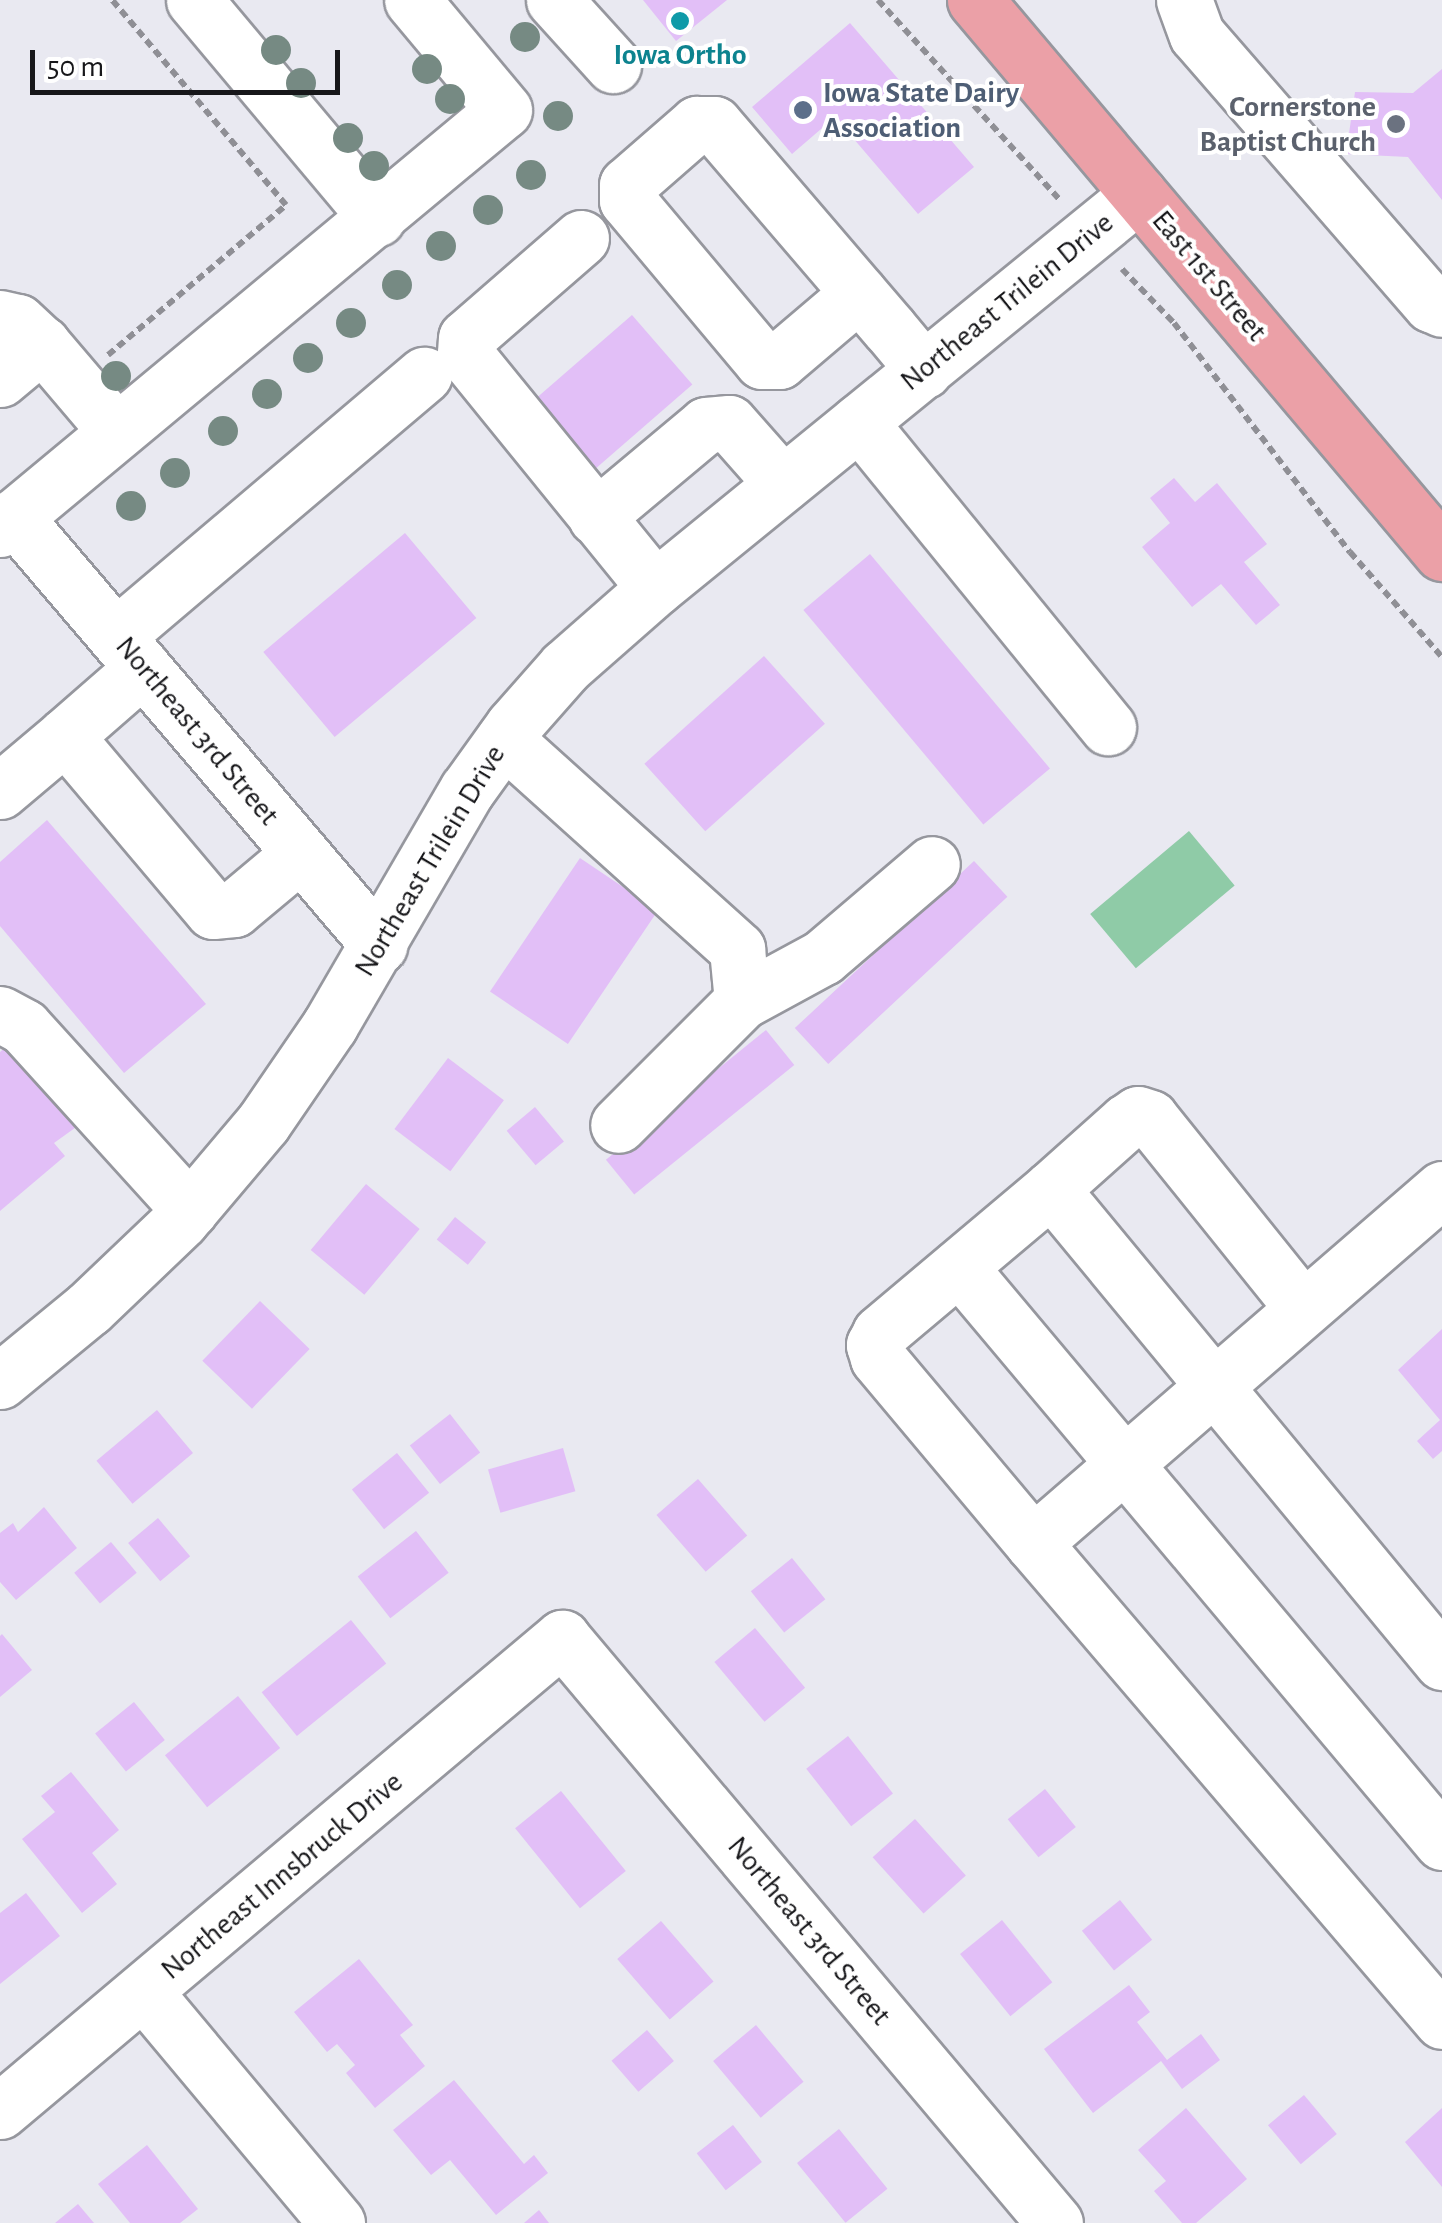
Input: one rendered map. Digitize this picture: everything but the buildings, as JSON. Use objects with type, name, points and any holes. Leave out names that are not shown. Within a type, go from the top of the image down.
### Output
[{"type":"main road","name":"East 1st Street","points":[[975,0],[1440,545]]},
{"type":"street","points":[[194,0],[377,218]]},
{"type":"street","points":[[7,523],[504,110],[412,0]]},
{"type":"street","points":[[554,0],[613,65]]},
{"type":"street","points":[[1184,0],[1197,35],[1431,304],[1442,309]]},
{"type":"street","name":"Northeast Trilein Drive","points":[[0,1381],[89,1308],[190,1210],[263,1123],[379,945],[467,790],[565,667],[655,588],[1140,194]]},
{"type":"street","points":[[581,238],[466,338],[464,354],[655,588]]},
{"type":"street","points":[[859,294],[924,370]]},
{"type":"street","points":[[0,379],[21,331],[116,431]]},
{"type":"street","points":[[0,791],[65,736],[130,652],[424,375]]},
{"type":"street","points":[[859,422],[1108,727]]},
{"type":"street","points":[[596,517],[706,425],[728,423],[783,484]]},
{"type":"street","name":"Northeast 3rd Street","points":[[7,523],[130,652],[379,945]]},
{"type":"street","points":[[65,736],[213,911],[234,909],[301,853]]},
{"type":"street","points":[[504,739],[737,950],[742,1001]]},
{"type":"street","points":[[618,1125],[742,1001],[823,957],[932,864]]},
{"type":"street","points":[[0,1014],[24,1027],[190,1210]]},
{"type":"street","points":[[1302,1307],[1150,1118],[1138,1114],[880,1333],[874,1346],[878,1358],[1033,1543],[1442,2021]]},
{"type":"street","points":[[1033,1543],[1442,1189]]},
{"type":"street","points":[[1051,1190],[1442,1662]]},
{"type":"street","points":[[959,1267],[1442,1842]]},
{"type":"street","name":"Northeast 3rd Street","points":[[562,1638],[1055,2223]]},
{"type":"street","name":"Northeast Innsbruck Drive","points":[[0,2111],[562,1638]]},
{"type":"street","points":[[144,1992],[337,2223]]},
{"type":"path","points":[[97,364],[286,205],[112,0]]},
{"type":"path","points":[[878,0],[1174,322],[1350,552],[1442,657]]},
{"type":"green space","points":[[1189,831],[1235,885],[1136,968],[1090,914]]},
{"type":"place","name":"Iowa Ortho","points":[[680,21]]},
{"type":"place","name":"Iowa State Dairy Association","points":[[803,110]]},
{"type":"place","name":"Cornerstone Baptist Church","points":[[1396,124]]}]
